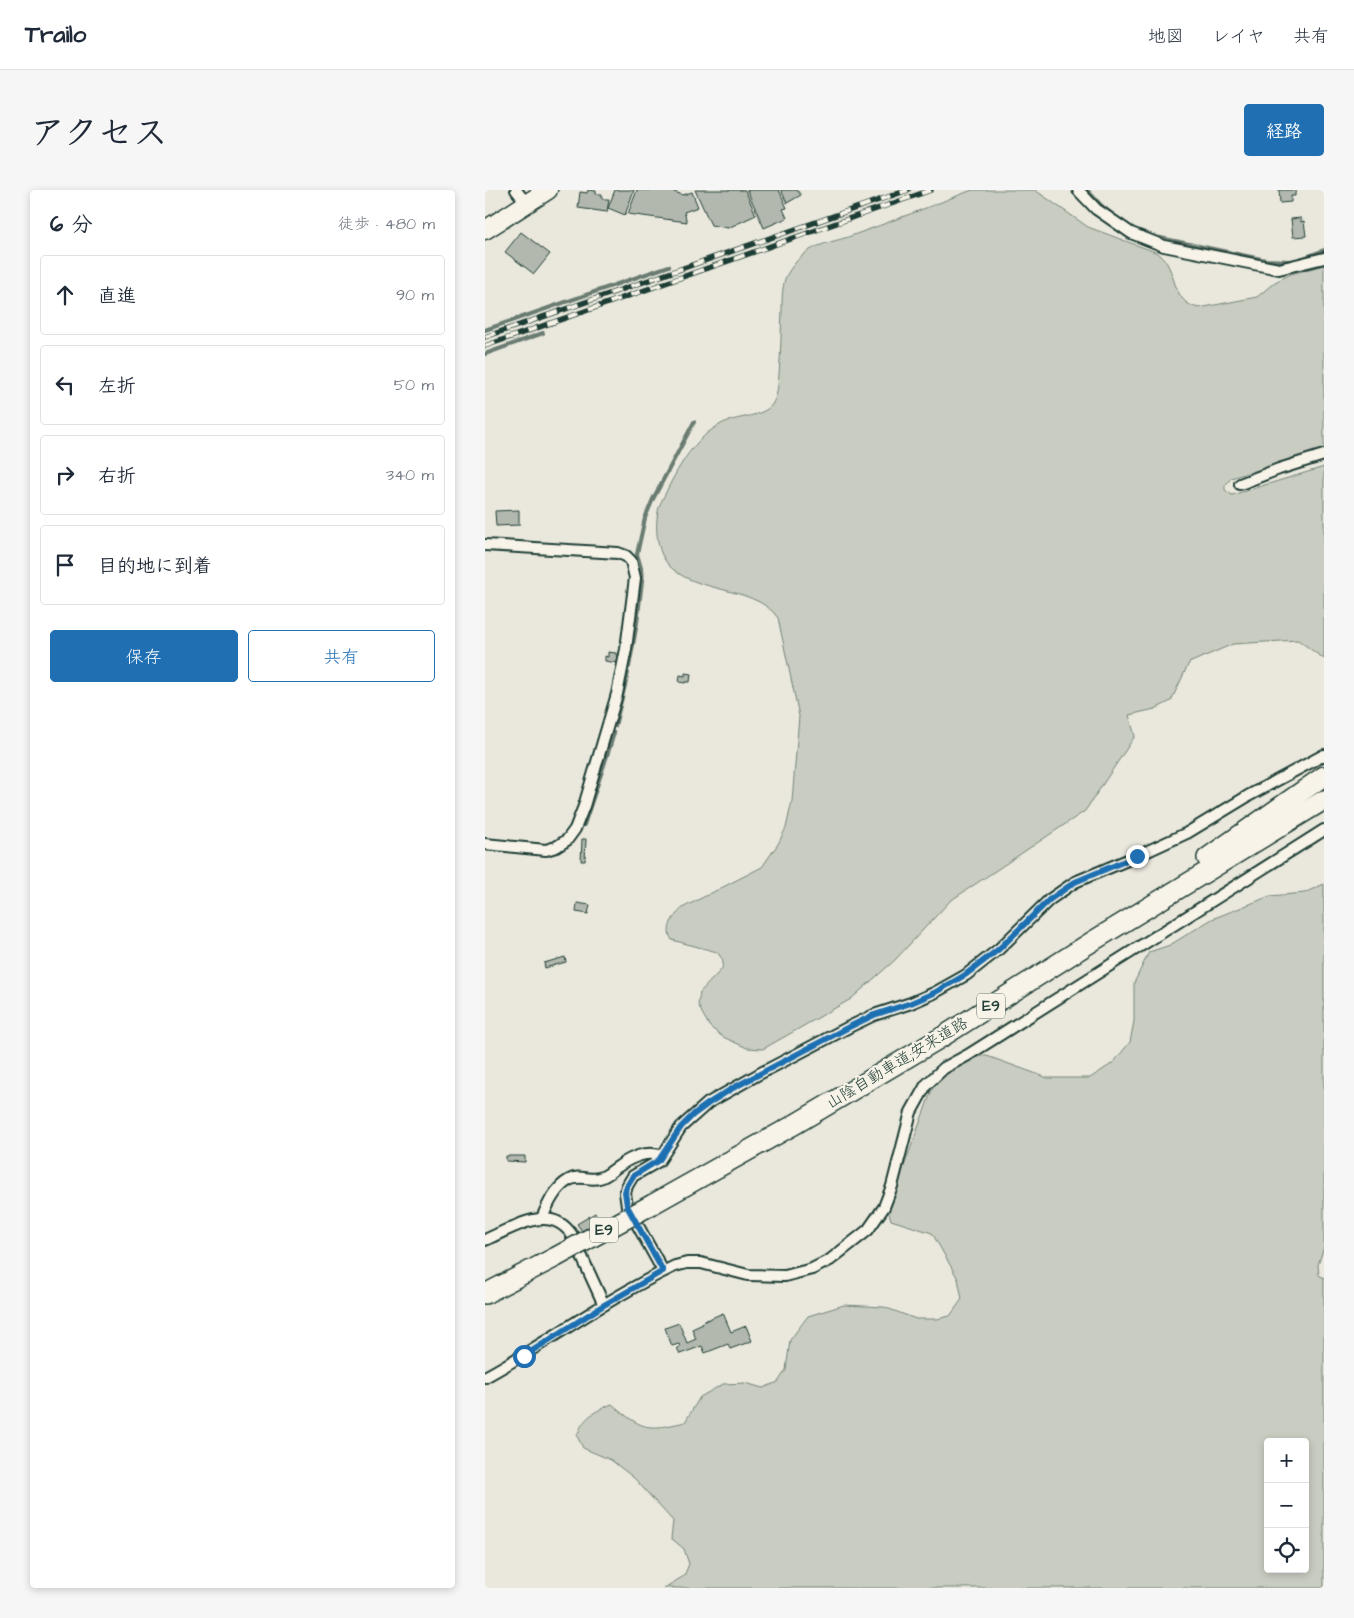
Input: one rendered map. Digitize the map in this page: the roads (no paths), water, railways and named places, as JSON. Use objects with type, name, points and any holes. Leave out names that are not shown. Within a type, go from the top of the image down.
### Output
[{"type":"highway","points":[[485,230],[548,190]]},
{"type":"highway","points":[[1093,941],[1324,776]]},
{"type":"highway","name":"山陰自動車道;安来道路","points":[[485,1294],[653,1204],[809,1116],[942,1037],[1093,941],[1324,800]]},
{"type":"highway","points":[[1200,875],[1245,854],[1324,810]]},
{"type":"street","points":[[516,190],[527,204]]},
{"type":"street","points":[[1078,190],[1096,209],[1131,233],[1164,246],[1279,269],[1324,258]]},
{"type":"street","points":[[1240,484],[1324,455]]},
{"type":"street","points":[[485,546],[618,553],[626,556],[631,561],[635,582],[626,649],[617,694],[584,806],[575,829],[567,840],[556,847],[546,850],[485,844]]},
{"type":"street","points":[[663,1271],[627,1206],[625,1192],[633,1176],[654,1164],[663,1156],[681,1127],[709,1103],[759,1074],[849,1027],[874,1015],[934,993],[965,975],[999,949],[1049,900],[1075,882],[1187,833],[1324,755]]},
{"type":"street","points":[[485,1378],[524,1356],[604,1305],[675,1266],[687,1263],[701,1263],[748,1275],[769,1277],[785,1276],[812,1269],[830,1260],[868,1230],[884,1208],[892,1186],[911,1112],[926,1085],[943,1068],[976,1050],[1324,830]]},
{"type":"street","points":[[542,1218],[555,1192],[568,1180],[581,1177],[595,1179],[604,1177],[618,1166],[639,1156],[656,1154],[663,1156]]},
{"type":"street","points":[[485,1240],[532,1220],[542,1218],[553,1219],[567,1228],[572,1235],[604,1305]]},
{"type":"waterway","points":[[1087,190],[1116,217]]},
{"type":"waterway","points":[[1151,236],[1266,260],[1291,261]]},
{"type":"waterway","points":[[1298,260],[1324,250]]},
{"type":"waterway","points":[[485,330],[669,266]]},
{"type":"waterway","points":[[485,354],[543,333]]},
{"type":"waterway","points":[[629,667],[642,581],[637,554],[645,518],[653,499],[694,422]]},
{"type":"waterway","points":[[615,726],[628,673]]},
{"type":"waterway","points":[[584,825],[614,733]]},
{"type":"railway","points":[[485,337],[908,190]]},
{"type":"railway","points":[[485,346],[931,190]]}]
